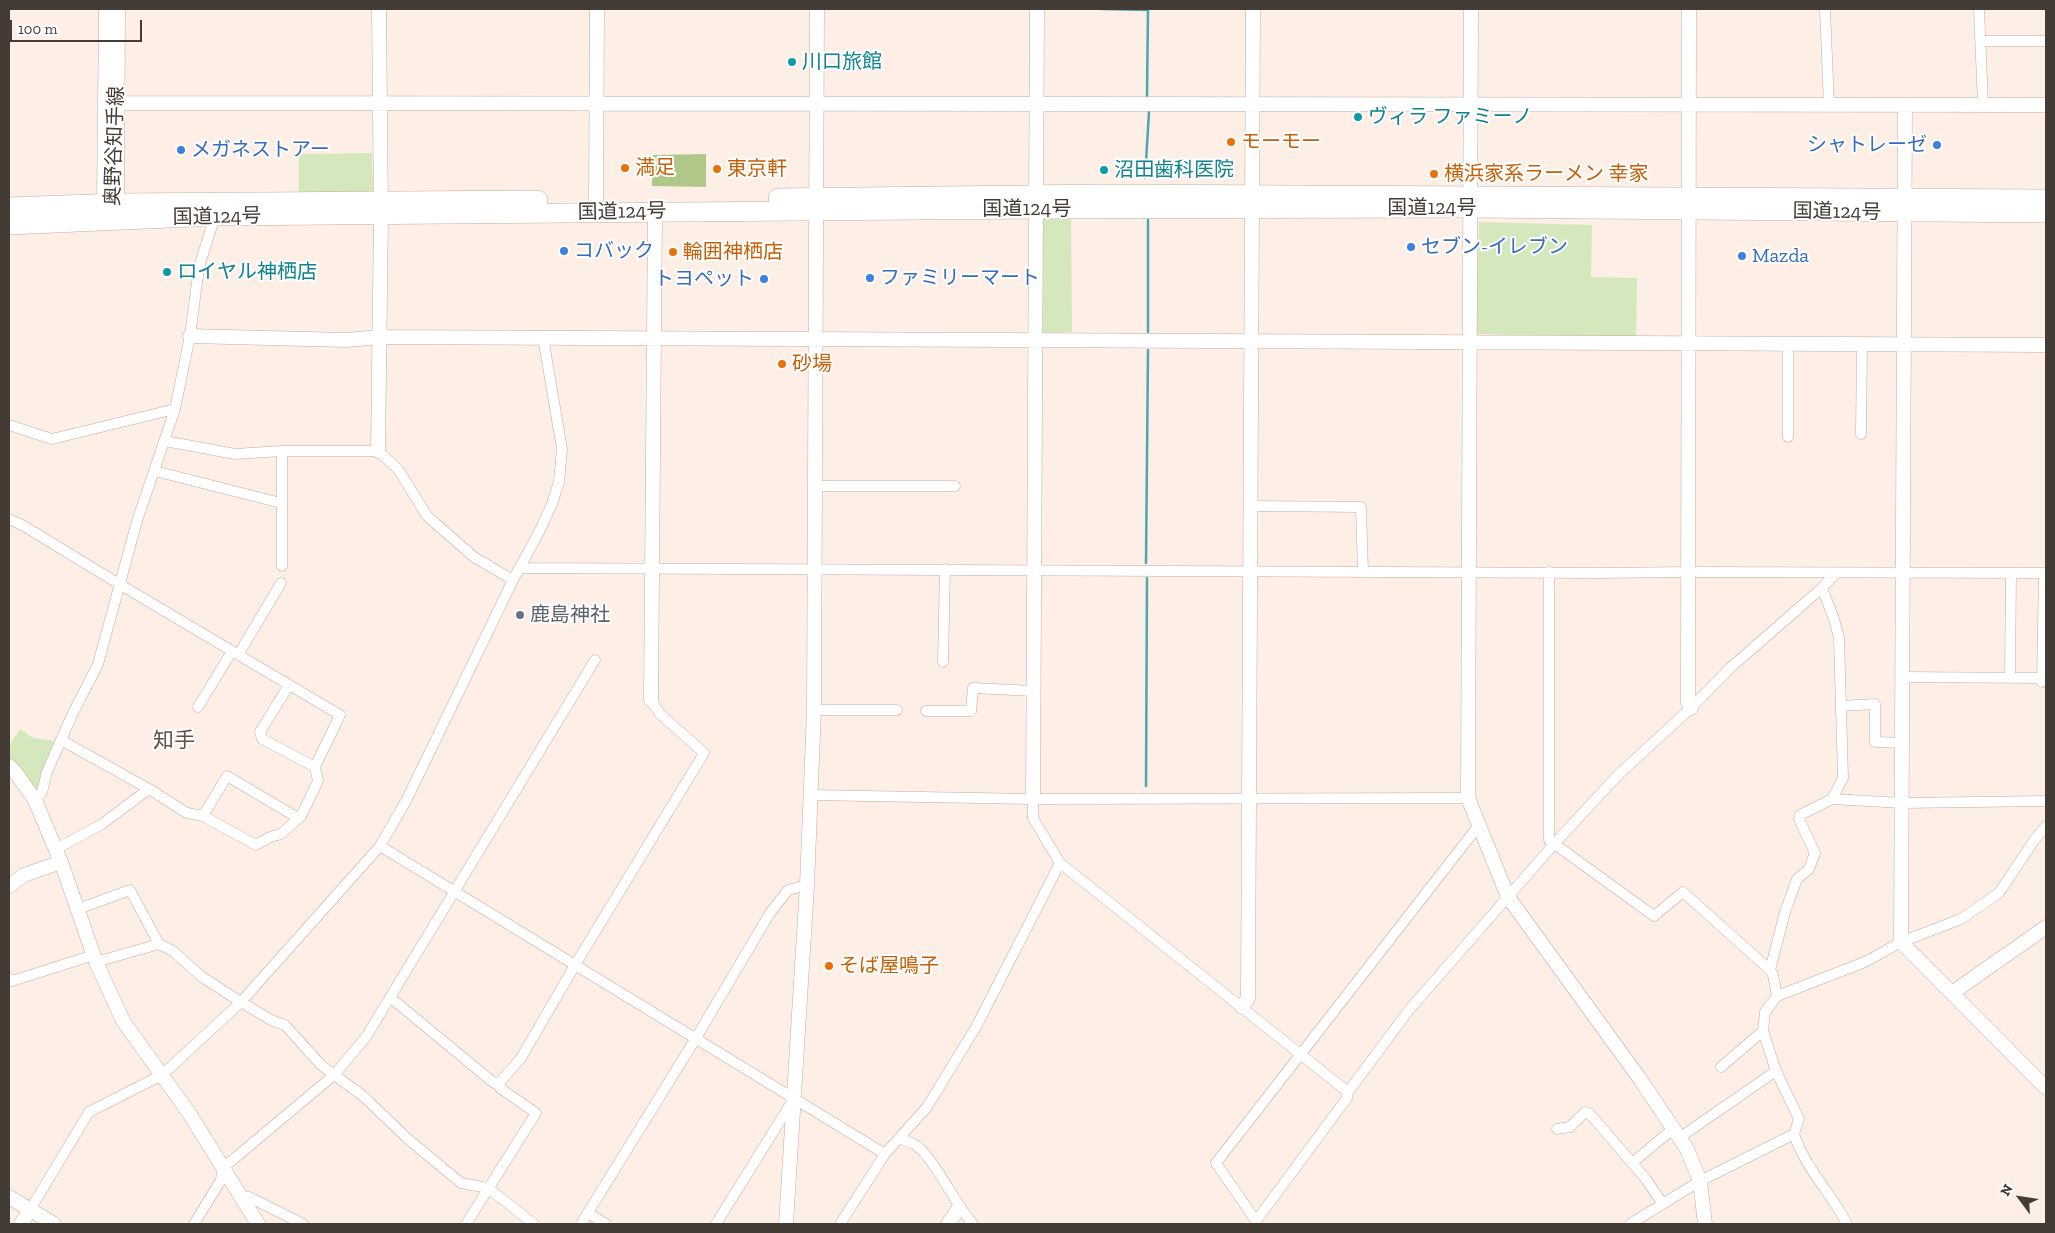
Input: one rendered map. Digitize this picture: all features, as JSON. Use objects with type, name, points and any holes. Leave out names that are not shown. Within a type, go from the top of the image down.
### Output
[{"type":"highway","name":"国道124号","points":[[1904,206],[2046,199]]},
{"type":"highway","name":"国道124号","points":[[9,225],[111,209],[215,216],[596,200],[816,204],[1252,201],[1470,202],[1904,206],[2046,213]]},
{"type":"highway","name":"国道124号","points":[[9,207],[111,209],[380,208],[655,212],[816,204]]},
{"type":"street","name":"奥野谷知手線","points":[[106,9],[111,209]]},
{"type":"street","name":"奥野谷知手線","points":[[111,209],[118,103],[118,9]]},
{"type":"street","points":[[378,452],[381,104],[379,9]]},
{"type":"street","points":[[596,200],[597,9]]},
{"type":"street","points":[[786,1224],[808,885],[814,710],[817,9]]},
{"type":"street","points":[[1037,9],[1033,818],[1060,862],[1348,1092]]},
{"type":"street","points":[[1242,1008],[1248,998],[1253,9]]},
{"type":"street","points":[[1471,9],[1468,798],[1508,897],[1640,1079],[1697,1170],[1705,1224]]},
{"type":"street","points":[[1689,9],[1688,702],[1691,708]]},
{"type":"street","points":[[1825,9],[1828,105]]},
{"type":"street","points":[[1979,9],[1983,105]]},
{"type":"street","points":[[1980,41],[2046,41]]},
{"type":"street","points":[[118,103],[1470,106],[2046,105]]},
{"type":"street","points":[[1905,105],[1901,942],[2046,1088]]},
{"type":"street","points":[[391,998],[494,1083],[500,1082],[521,1058],[575,965],[704,753],[660,714],[651,700],[655,212]]},
{"type":"street","points":[[35,800],[42,792],[47,772],[61,740],[98,664],[137,521],[175,408],[190,336],[199,267],[215,216]]},
{"type":"street","points":[[190,336],[347,340],[380,337],[654,337],[2046,345]]},
{"type":"street","points":[[21,1224],[89,1112],[162,1075],[241,1002],[380,846],[406,801],[552,504],[559,482],[562,449],[543,337]]},
{"type":"street","points":[[1788,344],[1788,437]]},
{"type":"street","points":[[1861,434],[1862,344]]},
{"type":"street","points":[[9,425],[52,439],[175,408]]},
{"type":"street","points":[[165,441],[235,454],[282,451],[378,452],[398,469],[427,516],[474,557],[513,580]]},
{"type":"street","points":[[282,451],[282,566]]},
{"type":"street","points":[[154,472],[281,503]]},
{"type":"street","points":[[816,486],[955,486]]},
{"type":"street","points":[[1251,506],[1361,507],[1363,571]]},
{"type":"street","points":[[9,519],[24,526],[340,714],[315,768],[318,781],[301,816],[281,834],[270,837],[256,845],[203,816],[187,813],[149,789],[61,740]]},
{"type":"street","points":[[521,568],[1835,574],[1902,572],[2045,573],[2042,681],[2010,677],[1902,677]]},
{"type":"street","points":[[943,662],[944,570]]},
{"type":"street","points":[[1550,572],[1549,840],[1654,916],[1684,892],[1770,970],[1773,975],[1777,996]]},
{"type":"street","points":[[2010,677],[2011,573]]},
{"type":"street","points":[[1479,825],[1216,1163],[1257,1222],[1347,1098],[1348,1092],[1409,1010],[1555,843],[1618,775],[1691,708],[1730,668],[1822,588],[1835,574]]},
{"type":"street","points":[[198,707],[281,583]]},
{"type":"street","points":[[1822,588],[1839,638],[1843,778],[1832,799]]},
{"type":"street","points":[[194,1224],[221,1180],[223,1168],[334,1075],[366,1038],[595,660]]},
{"type":"street","points":[[289,685],[260,732],[262,739],[315,768]]},
{"type":"street","points":[[926,711],[971,711],[973,688],[1034,691]]},
{"type":"street","points":[[1841,706],[1875,704],[1875,742],[1902,743]]},
{"type":"street","points":[[814,710],[897,710]]},
{"type":"street","points":[[9,766],[35,800],[58,856],[95,958],[123,1021],[189,1112],[258,1224]]},
{"type":"street","points":[[203,816],[227,776],[298,818]]},
{"type":"street","points":[[9,886],[24,875],[58,856],[149,789]]},
{"type":"street","points":[[811,795],[1033,799],[1468,798]]},
{"type":"street","points":[[1770,970],[1785,912],[1797,879],[1809,869],[1814,853],[1799,819],[1800,815],[1832,799],[1903,803],[2046,801]]},
{"type":"street","points":[[1847,1224],[1838,1207],[1800,1152],[1794,1134],[1799,1120],[1776,1071],[1763,1031],[1765,1012],[1777,996],[1865,962],[1901,942],[1961,919],[1999,893],[2035,839],[2046,826]]},
{"type":"street","points":[[380,846],[885,1154]]},
{"type":"street","points":[[840,1224],[885,1154],[927,1107],[976,1028],[1060,862]]},
{"type":"street","points":[[581,1224],[770,914],[788,890],[808,885]]},
{"type":"street","points":[[78,909],[130,890],[160,944],[173,951],[202,977],[271,1020],[285,1025],[321,1065],[363,1096],[409,1140],[461,1183],[488,1188],[534,1224]]},
{"type":"street","points":[[1952,993],[2046,926]]},
{"type":"street","points":[[9,978],[12,981],[95,958],[160,944]]},
{"type":"street","points":[[1721,1067],[1763,1031]]},
{"type":"street","points":[[1632,1162],[1776,1071]]},
{"type":"street","points":[[466,1224],[536,1114],[500,1088],[500,1082]]},
{"type":"street","points":[[716,1224],[794,1098]]},
{"type":"street","points":[[1557,1129],[1570,1127],[1584,1112],[1590,1114],[1645,1178],[1663,1204]]},
{"type":"street","points":[[1630,1224],[1700,1181],[1794,1134]]},
{"type":"street","points":[[899,1138],[916,1145],[932,1164],[959,1208],[973,1224]]},
{"type":"street","points":[[240,1196],[249,1197],[303,1224]]},
{"type":"street","points":[[9,1197],[54,1224]]},
{"type":"street","points":[[948,1224],[959,1208]]},
{"type":"street","points":[[588,1213],[606,1224]]},
{"type":"green space","points":[[372,153],[373,191],[299,193],[299,154]]},
{"type":"green space","points":[[706,154],[706,187],[652,186],[653,155]]},
{"type":"green space","points":[[1071,218],[1072,332],[1041,333],[1040,219]]},
{"type":"green space","points":[[1479,222],[1592,225],[1591,277],[1637,278],[1636,338],[1476,334]]},
{"type":"green space","points":[[20,729],[33,738],[55,741],[39,790],[34,790],[9,757],[9,746]]},
{"type":"waterway","points":[[1102,9],[1148,10]]},
{"type":"waterway","points":[[1147,96],[1148,9]]},
{"type":"waterway","points":[[1145,178],[1149,112]]},
{"type":"waterway","points":[[1148,220],[1148,332]]},
{"type":"waterway","points":[[1146,563],[1148,350]]},
{"type":"waterway","points":[[1146,786],[1147,578]]},
{"type":"place","name":"川口旅館","points":[[792,62]]},
{"type":"place","name":"ヴィラ ファミーノ","points":[[1358,117]]},
{"type":"place","name":"モーモー","points":[[1231,142]]},
{"type":"place","name":"シャトレーゼ","points":[[1937,145]]},
{"type":"place","name":"メガネストアー","points":[[181,150]]},
{"type":"place","name":"満足","points":[[625,168]]},
{"type":"place","name":"東京軒","points":[[717,169]]},
{"type":"place","name":"沼田歯科医院","points":[[1104,170]]},
{"type":"place","name":"横浜家系ラーメン 幸家","points":[[1434,174]]},
{"type":"place","name":"セブン-イレブン","points":[[1411,247]]},
{"type":"place","name":"コバック","points":[[564,251]]},
{"type":"place","name":"輪囲神栖店","points":[[673,252]]},
{"type":"place","name":"Mazda","points":[[1742,256]]},
{"type":"place","name":"ロイヤル神栖店","points":[[167,272]]},
{"type":"place","name":"ファミリーマート","points":[[870,278]]},
{"type":"place","name":"トヨペット","points":[[764,279]]},
{"type":"place","name":"砂場","points":[[782,364]]},
{"type":"place","name":"鹿島神社","points":[[520,615]]},
{"type":"place","name":"そば屋鳴子","points":[[829,966]]},
{"type":"district","name":"知手","points":[[174,741]]}]
